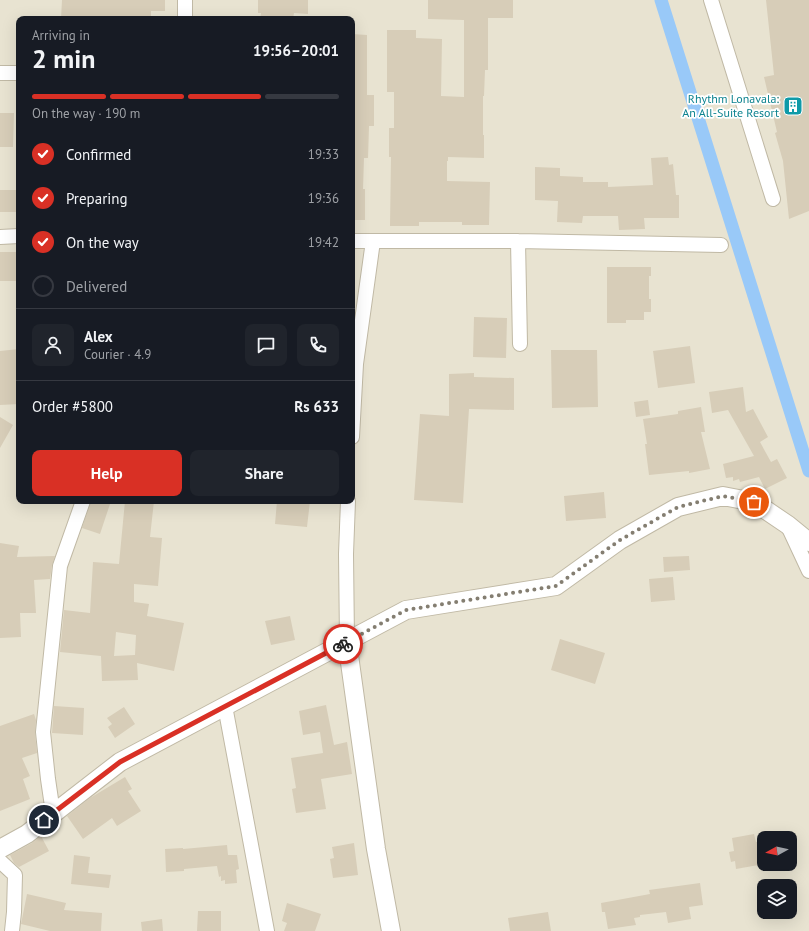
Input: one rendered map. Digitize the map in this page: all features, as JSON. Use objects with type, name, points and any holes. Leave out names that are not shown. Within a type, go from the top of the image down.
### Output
[{"type":"street","points":[[185,0],[185,16]]},
{"type":"street","points":[[711,0],[773,199]]},
{"type":"street","points":[[0,73],[16,73]]},
{"type":"street","points":[[0,237],[16,236]]},
{"type":"street","points":[[355,240],[518,241],[721,245]]},
{"type":"street","points":[[355,382],[356,364],[373,241]]},
{"type":"street","points":[[518,241],[520,344]]},
{"type":"street","points":[[0,849],[27,834],[120,762],[406,610],[556,586],[620,540],[678,507],[723,496],[754,502],[788,525],[806,540]]},
{"type":"street","points":[[53,813],[43,732],[60,566],[82,504]]},
{"type":"street","points":[[348,504],[346,554],[347,642],[376,849],[391,931]]},
{"type":"street","points":[[788,525],[809,571]]},
{"type":"street","points":[[226,706],[247,826],[268,931]]},
{"type":"street","points":[[0,861],[15,875],[12,931]]},
{"type":"shaded area","points":[[0,0],[809,0],[809,931],[0,931]]},
{"type":"building","points":[[62,0],[165,0],[165,11],[151,11],[151,16],[61,16]]},
{"type":"building","points":[[258,0],[308,0],[308,14],[294,13],[294,16],[260,16],[261,13],[258,13]]},
{"type":"building","points":[[428,0],[513,0],[513,18],[488,18],[488,70],[485,70],[483,96],[484,158],[448,157],[447,161],[447,181],[490,182],[489,225],[462,225],[462,222],[419,222],[419,226],[390,226],[391,157],[389,157],[389,128],[394,128],[394,92],[387,92],[387,30],[416,30],[416,38],[442,39],[441,96],[464,97],[464,20],[428,19]]},
{"type":"building","name":"Rhythm Lonavala: An All-Suite Resort","points":[[766,0],[809,0],[809,211],[789,219],[783,161],[775,133],[777,132],[764,77],[774,75]]},
{"type":"building","points":[[355,34],[367,35],[367,95],[374,95],[374,126],[369,126],[368,158],[364,158],[363,189],[365,189],[365,220],[355,220]]},
{"type":"building","points":[[0,113],[14,113],[13,147],[0,147]]},
{"type":"building","points":[[668,157],[669,165],[673,164],[676,195],[679,195],[679,218],[644,218],[645,229],[619,230],[618,216],[583,216],[582,223],[557,222],[558,201],[535,200],[535,167],[560,168],[560,176],[583,177],[583,182],[608,182],[608,187],[653,185],[651,158]]},
{"type":"building","points":[[0,190],[16,190],[16,212],[0,212]]},
{"type":"building","points":[[0,252],[16,252],[16,281],[0,281]]},
{"type":"building","points":[[607,267],[651,267],[651,276],[649,276],[649,299],[651,299],[651,312],[644,312],[644,320],[626,320],[626,323],[607,323]]},
{"type":"building","points":[[474,317],[507,318],[506,358],[473,357]]},
{"type":"building","points":[[690,346],[695,383],[658,388],[653,351]]},
{"type":"building","points":[[16,349],[16,404],[0,405],[0,351]]},
{"type":"building","points":[[551,350],[597,350],[598,407],[552,408]]},
{"type":"building","points":[[474,373],[474,377],[514,378],[514,410],[469,409],[463,503],[414,500],[420,414],[449,416],[449,374]]},
{"type":"building","points":[[743,387],[746,412],[753,409],[768,437],[760,442],[771,462],[777,459],[787,478],[765,489],[759,477],[740,482],[739,479],[733,481],[733,477],[726,478],[723,464],[754,456],[728,410],[712,413],[709,392]]},
{"type":"building","points":[[648,400],[650,415],[636,417],[634,402]]},
{"type":"building","points":[[701,407],[705,432],[701,432],[710,469],[689,473],[689,471],[649,475],[645,444],[647,444],[643,419],[678,414],[678,411]]},
{"type":"building","points":[[0,417],[13,425],[0,448]]},
{"type":"building","points":[[604,492],[606,518],[566,521],[564,496]]},
{"type":"building","points":[[90,504],[110,504],[100,534],[82,528]]},
{"type":"building","points":[[125,504],[154,504],[150,537],[162,538],[158,586],[134,584],[134,602],[149,604],[147,616],[184,623],[174,671],[137,663],[138,680],[102,681],[101,656],[60,652],[64,610],[90,613],[93,562],[119,564]],"holes":[[[116,632],[136,635],[135,655],[114,656]]]},
{"type":"building","points":[[277,504],[310,504],[307,527],[275,524]]},
{"type":"building","points":[[0,543],[19,546],[17,557],[55,556],[50,579],[34,580],[36,613],[20,613],[21,637],[0,638]]},
{"type":"building","points":[[689,556],[690,570],[664,572],[663,557]]},
{"type":"building","points":[[673,577],[675,600],[651,602],[649,579]]},
{"type":"building","points":[[290,616],[295,640],[271,645],[265,621]]},
{"type":"building","points":[[560,639],[605,653],[595,684],[551,670]]},
{"type":"building","points":[[326,705],[334,745],[347,742],[352,774],[321,779],[326,809],[296,813],[292,789],[296,788],[291,758],[323,753],[320,732],[303,735],[299,711]]},
{"type":"building","points":[[54,706],[84,708],[83,735],[52,733]]},
{"type":"building","points":[[124,707],[135,724],[115,738],[108,727],[112,724],[107,718]]},
{"type":"building","points":[[34,714],[36,720],[35,733],[37,753],[22,758],[30,776],[23,779],[30,799],[0,811],[0,726]]},
{"type":"building","points":[[125,777],[132,789],[128,791],[141,811],[117,826],[112,818],[83,839],[67,816],[90,798]]},
{"type":"building","points":[[754,834],[757,842],[757,865],[736,869],[735,861],[731,862],[729,852],[734,851],[732,838]]},
{"type":"building","points":[[41,836],[49,851],[19,867],[14,863],[10,855],[32,843]]},
{"type":"building","points":[[354,843],[358,875],[333,878],[330,859],[334,858],[332,847]]},
{"type":"building","points":[[227,845],[228,855],[237,855],[239,869],[236,870],[237,883],[225,884],[225,880],[221,881],[221,876],[219,877],[217,866],[166,872],[165,849]]},
{"type":"building","points":[[74,855],[90,857],[88,873],[111,875],[109,888],[71,884]]},
{"type":"building","points":[[700,883],[703,905],[689,907],[691,919],[668,923],[666,912],[640,915],[640,917],[634,918],[636,925],[608,929],[605,912],[602,912],[601,903],[650,894],[649,890]]},
{"type":"building","points":[[27,894],[66,903],[64,910],[102,913],[101,931],[50,931],[21,924]]},
{"type":"building","points":[[287,903],[321,914],[315,931],[284,931],[287,923],[282,921]]},
{"type":"building","points":[[198,911],[221,911],[221,931],[197,931]]},
{"type":"building","points":[[548,912],[551,931],[510,931],[508,918]]},
{"type":"building","points":[[162,919],[163,931],[142,931],[141,922]]},
{"type":"waterway","points":[[661,0],[809,471]]},
{"type":"way so far","points":[[343,644],[406,610],[556,586],[620,540],[678,507],[723,496],[754,502]]},
{"type":"place","name":"Rhythm Lonavala: An All-Suite Resort","points":[[793,106]]},
{"type":"route","points":[[44,820],[120,762],[343,644]]}]
